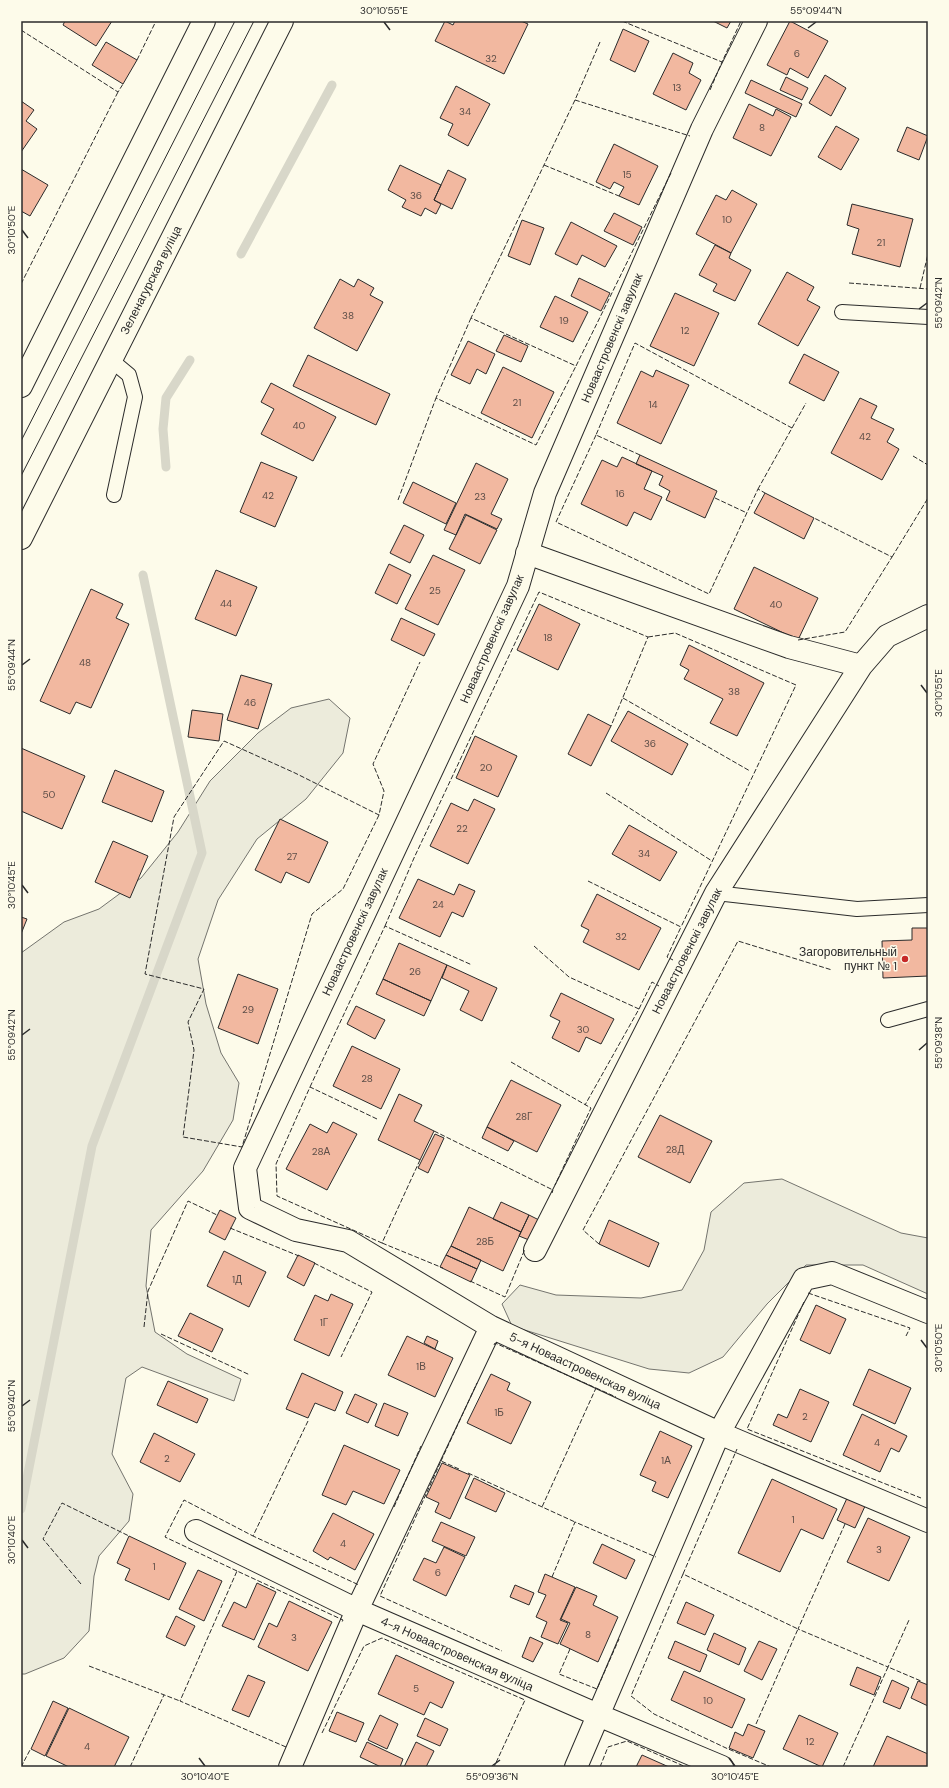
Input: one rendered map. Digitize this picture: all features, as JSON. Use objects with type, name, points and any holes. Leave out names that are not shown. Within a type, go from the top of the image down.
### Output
[{"type":"street","points":[[21,386],[204,21]]},
{"type":"street","name":"Зеленагурская вуліца","points":[[21,538],[282,21]]},
{"type":"street","name":"Новаастровенскі завулак","points":[[250,1208],[245,1168],[518,586],[544,493],[702,129],[756,21]]},
{"type":"street","points":[[527,553],[789,647],[861,666]]},
{"type":"street","name":"Новаастровенскі завулак","points":[[535,1250],[716,893],[861,666],[887,636],[928,616]]},
{"type":"street","name":"5-я Новаастровенская вуліца","points":[[250,1208],[296,1230],[348,1241],[491,1327],[720,1433],[928,1521]]},
{"type":"street","points":[[576,1767],[720,1433],[804,1279],[832,1273],[928,1312]]},
{"type":"street","points":[[290,1767],[357,1610],[491,1327]]},
{"type":"street","name":"4-я Новаастровенская вуліца","points":[[196,1531],[357,1610],[598,1715],[722,1767]]},
{"type":"lane","points":[[842,312],[928,318]]},
{"type":"lane","points":[[111,360],[129,375],[135,397],[114,496]]},
{"type":"lane","points":[[716,893],[857,909],[928,905]]},
{"type":"lane","points":[[888,1020],[928,1009]]},
{"type":"shaded area","points":[[329,699],[350,718],[343,753],[306,799],[257,839],[218,900],[198,959],[206,1004],[221,1053],[239,1083],[233,1120],[203,1171],[151,1230],[146,1286],[155,1332],[187,1354],[241,1379],[234,1401],[142,1367],[126,1378],[112,1454],[133,1494],[129,1521],[99,1556],[94,1576],[89,1631],[64,1658],[25,1674],[21,1674],[21,953],[64,922],[99,909],[141,878],[178,832],[210,781],[258,733],[291,708]]},
{"type":"shaded area","points":[[782,1179],[901,1233],[928,1238],[928,1294],[863,1265],[806,1265],[767,1304],[723,1357],[689,1373],[649,1369],[512,1326],[502,1304],[520,1285],[556,1295],[641,1298],[682,1290],[704,1250],[711,1212],[744,1183]]},
{"type":"building","points":[[65,21],[112,21],[96,46],[63,25]]},
{"type":"building","points":[[445,21],[453,25],[455,21],[521,21],[528,24],[504,74],[435,41]]},
{"type":"building","points":[[713,21],[731,21],[727,28]]},
{"type":"building","points":[[790,21],[828,41],[808,78],[790,68],[787,75],[767,65]]},
{"type":"building","points":[[623,29],[649,41],[635,72],[610,60]]},
{"type":"building","points":[[106,42],[137,60],[123,84],[92,65]]},
{"type":"building","points":[[673,53],[693,63],[689,73],[701,80],[686,110],[653,94]]},
{"type":"building","points":[[825,75],[846,88],[831,116],[809,103]]},
{"type":"building","points":[[786,77],[808,88],[802,100],[780,90]]},
{"type":"building","points":[[751,80],[802,104],[796,117],[745,93]]},
{"type":"building","points":[[456,86],[490,104],[468,146],[448,135],[453,124],[440,118]]},
{"type":"building","points":[[21,101],[34,110],[26,121],[37,129],[21,152]]},
{"type":"building","points":[[749,104],[773,116],[776,109],[791,117],[771,156],[733,138]]},
{"type":"building","points":[[836,126],[859,139],[841,170],[818,157]]},
{"type":"building","points":[[907,127],[928,136],[919,160],[897,151]]},
{"type":"building","points":[[614,144],[658,166],[639,205],[619,196],[624,187],[614,182],[610,189],[596,182]]},
{"type":"building","points":[[400,165],[441,185],[434,200],[441,204],[436,214],[425,208],[421,216],[402,207],[406,200],[388,190]]},
{"type":"building","points":[[21,169],[48,185],[30,216],[21,211]]},
{"type":"building","points":[[448,170],[466,179],[452,209],[434,200]]},
{"type":"building","points":[[732,190],[757,204],[731,253],[696,234],[716,195],[726,200]]},
{"type":"building","points":[[852,204],[913,219],[900,267],[852,254],[859,229],[847,225]]},
{"type":"building","points":[[614,213],[642,227],[633,245],[604,231]]},
{"type":"building","points":[[522,220],[544,228],[530,265],[508,256]]},
{"type":"building","points":[[571,222],[617,246],[605,267],[582,255],[577,265],[555,254]]},
{"type":"building","points":[[715,245],[731,253],[729,258],[751,270],[735,301],[713,291],[717,284],[699,275]]},
{"type":"building","points":[[787,272],[814,287],[807,300],[820,307],[798,346],[758,324]]},
{"type":"building","points":[[579,278],[610,293],[601,311],[571,296]]},
{"type":"building","points":[[340,279],[354,287],[358,279],[374,288],[370,295],[383,302],[357,351],[314,328]]},
{"type":"building","points":[[675,293],[719,313],[694,366],[650,346]]},
{"type":"building","points":[[555,296],[588,312],[573,342],[540,327]]},
{"type":"building","points":[[504,335],[528,346],[521,362],[496,351]]},
{"type":"building","points":[[468,341],[495,354],[486,374],[477,369],[470,384],[451,375]]},
{"type":"building","points":[[804,354],[839,372],[824,401],[789,383]]},
{"type":"building","points":[[308,355],[390,394],[376,425],[293,386]]},
{"type":"building","points":[[503,367],[554,392],[532,438],[481,413]]},
{"type":"building","points":[[656,370],[689,385],[661,444],[617,423],[641,371],[653,377]]},
{"type":"building","points":[[271,383],[336,417],[313,461],[261,434],[274,409],[261,402]]},
{"type":"building","points":[[860,398],[877,406],[871,418],[894,429],[887,442],[899,449],[882,480],[831,453]]},
{"type":"building","points":[[640,455],[717,491],[705,518],[666,500],[670,491],[659,485],[663,476],[636,464]]},
{"type":"building","points":[[622,457],[652,471],[644,489],[662,497],[651,520],[634,512],[627,526],[581,504],[602,460],[617,467]]},
{"type":"building","points":[[261,462],[297,477],[275,527],[240,512]]},
{"type":"building","points":[[476,463],[508,479],[491,514],[502,519],[497,529],[465,514],[456,535],[444,530]]},
{"type":"building","points":[[413,482],[456,503],[446,524],[403,503]]},
{"type":"building","points":[[765,493],[814,518],[804,539],[754,513]]},
{"type":"building","points":[[466,515],[497,530],[480,564],[449,549]]},
{"type":"building","points":[[404,525],[424,535],[410,563],[390,553]]},
{"type":"building","points":[[433,555],[465,570],[438,625],[405,609]]},
{"type":"building","points":[[389,564],[411,575],[397,604],[375,593]]},
{"type":"building","points":[[754,567],[818,598],[798,640],[734,609]]},
{"type":"building","points":[[216,570],[257,587],[236,636],[195,619]]},
{"type":"building","points":[[91,589],[123,604],[116,618],[129,624],[91,708],[76,702],[70,714],[40,701]]},
{"type":"building","points":[[539,604],[580,624],[558,670],[517,650]]},
{"type":"building","points":[[401,618],[435,634],[424,656],[391,640]]},
{"type":"building","points":[[689,645],[764,683],[737,736],[710,723],[723,699],[684,679],[689,670],[680,665]]},
{"type":"building","points":[[241,675],[272,684],[258,729],[227,720]]},
{"type":"building","points":[[192,710],[223,714],[219,741],[188,737]]},
{"type":"building","points":[[628,711],[688,744],[672,775],[611,741]]},
{"type":"building","points":[[588,714],[611,726],[591,766],[568,754]]},
{"type":"building","points":[[475,736],[517,756],[498,797],[456,778]]},
{"type":"building","points":[[21,748],[85,776],[62,829],[21,811]]},
{"type":"building","points":[[115,770],[164,791],[152,822],[102,802]]},
{"type":"building","points":[[474,799],[495,809],[468,864],[430,846],[451,803],[468,811]]},
{"type":"building","points":[[280,819],[328,842],[309,883],[286,872],[281,883],[255,870]]},
{"type":"building","points":[[629,825],[677,852],[660,881],[612,854]]},
{"type":"building","points":[[113,841],[148,856],[130,898],[95,882]]},
{"type":"building","points":[[418,879],[454,895],[459,884],[475,891],[463,917],[452,912],[440,937],[399,918]]},
{"type":"building","points":[[597,894],[661,928],[639,970],[583,942],[589,930],[581,926]]},
{"type":"building","points":[[21,917],[27,919],[21,934]]},
{"type":"building","name":"Загоровительный пункт № 1","points":[[912,928],[928,928],[928,976],[883,978],[882,941],[912,940]]},
{"type":"building","points":[[399,943],[447,965],[431,1001],[383,979]]},
{"type":"building","points":[[447,965],[497,988],[482,1021],[460,1010],[469,991],[442,978]]},
{"type":"building","points":[[238,974],[278,989],[258,1044],[218,1028]]},
{"type":"building","points":[[383,979],[431,1001],[424,1016],[376,994]]},
{"type":"building","points":[[561,993],[614,1019],[601,1044],[586,1037],[579,1052],[552,1038],[560,1021],[550,1016]]},
{"type":"building","points":[[356,1006],[385,1020],[375,1039],[347,1024]]},
{"type":"building","points":[[352,1046],[400,1069],[381,1109],[333,1086]]},
{"type":"building","points":[[511,1080],[561,1105],[537,1152],[487,1127]]},
{"type":"building","points":[[399,1094],[422,1105],[414,1121],[434,1131],[420,1160],[378,1140]]},
{"type":"building","points":[[660,1115],[712,1141],[690,1183],[638,1157]]},
{"type":"building","points":[[333,1122],[357,1134],[327,1190],[286,1169],[310,1124],[327,1133]]},
{"type":"building","points":[[487,1127],[514,1141],[508,1151],[482,1138]]},
{"type":"building","points":[[435,1134],[444,1138],[428,1173],[418,1168]]},
{"type":"building","points":[[501,1202],[529,1215],[521,1232],[493,1219]]},
{"type":"building","points":[[469,1207],[521,1232],[503,1271],[451,1246]]},
{"type":"building","points":[[220,1210],[236,1218],[225,1240],[209,1232]]},
{"type":"building","points":[[529,1215],[539,1220],[529,1240],[519,1236]]},
{"type":"building","points":[[609,1220],[659,1243],[649,1267],[599,1244]]},
{"type":"building","points":[[451,1246],[481,1260],[477,1269],[446,1255]]},
{"type":"building","points":[[224,1251],[266,1272],[249,1307],[207,1286]]},
{"type":"building","points":[[298,1255],[315,1263],[304,1286],[287,1277]]},
{"type":"building","points":[[446,1255],[477,1269],[471,1282],[440,1267]]},
{"type":"building","points":[[331,1294],[353,1304],[329,1356],[294,1340],[315,1295],[328,1301]]},
{"type":"building","points":[[816,1305],[846,1319],[830,1354],[800,1340]]},
{"type":"building","points":[[190,1313],[223,1329],[212,1352],[178,1336]]},
{"type":"building","points":[[407,1336],[453,1358],[435,1397],[388,1375]]},
{"type":"building","points":[[427,1336],[438,1341],[435,1349],[424,1343]]},
{"type":"building","points":[[869,1369],[911,1388],[895,1424],[853,1405]]},
{"type":"building","points":[[302,1373],[343,1392],[335,1411],[315,1403],[308,1418],[286,1409]]},
{"type":"building","points":[[491,1374],[510,1383],[507,1390],[531,1402],[511,1444],[467,1423]]},
{"type":"building","points":[[168,1381],[208,1399],[197,1423],[157,1405]]},
{"type":"building","points":[[800,1389],[829,1402],[811,1442],[773,1425],[778,1414],[787,1418]]},
{"type":"building","points":[[355,1394],[377,1404],[368,1423],[346,1413]]},
{"type":"building","points":[[384,1403],[408,1413],[398,1436],[375,1426]]},
{"type":"building","points":[[862,1414],[907,1436],[899,1452],[891,1448],[880,1472],[843,1455]]},
{"type":"building","points":[[660,1431],[692,1446],[668,1498],[652,1491],[656,1482],[640,1475]]},
{"type":"building","points":[[154,1433],[195,1454],[180,1482],[140,1462]]},
{"type":"building","points":[[344,1445],[400,1470],[384,1504],[353,1491],[346,1505],[322,1495]]},
{"type":"building","points":[[442,1463],[470,1475],[450,1519],[435,1512],[439,1503],[426,1497]]},
{"type":"building","points":[[474,1478],[505,1493],[496,1512],[465,1498]]},
{"type":"building","points":[[772,1479],[837,1509],[823,1539],[801,1529],[780,1572],[738,1553]]},
{"type":"building","points":[[848,1496],[866,1504],[855,1528],[837,1520]]},
{"type":"building","points":[[333,1513],[374,1534],[355,1570],[330,1557],[328,1560],[313,1551]]},
{"type":"building","points":[[868,1518],[910,1537],[889,1581],[847,1562]]},
{"type":"building","points":[[441,1522],[475,1537],[466,1556],[432,1541]]},
{"type":"building","points":[[129,1536],[186,1563],[169,1600],[125,1580],[130,1569],[117,1563]]},
{"type":"building","points":[[602,1544],[635,1560],[626,1579],[593,1563]]},
{"type":"building","points":[[444,1547],[465,1557],[446,1596],[413,1580],[424,1558],[436,1563]]},
{"type":"building","points":[[198,1570],[222,1581],[204,1621],[179,1609]]},
{"type":"building","points":[[545,1574],[575,1587],[560,1620],[568,1623],[558,1644],[541,1637],[547,1622],[536,1617],[546,1595],[538,1592]]},
{"type":"building","points":[[257,1583],[276,1592],[254,1640],[222,1626],[234,1602],[246,1608]]},
{"type":"building","points":[[515,1585],[534,1593],[529,1605],[510,1597]]},
{"type":"building","points":[[576,1587],[597,1596],[593,1605],[618,1617],[598,1662],[560,1644],[570,1623],[561,1619]]},
{"type":"building","points":[[289,1601],[332,1622],[308,1671],[258,1647],[269,1623],[277,1627]]},
{"type":"building","points":[[686,1602],[714,1615],[705,1635],[677,1623]]},
{"type":"building","points":[[176,1616],[195,1626],[185,1646],[166,1637]]},
{"type":"building","points":[[714,1633],[746,1648],[739,1665],[707,1650]]},
{"type":"building","points":[[530,1637],[543,1643],[533,1662],[522,1657]]},
{"type":"building","points":[[675,1641],[707,1655],[700,1672],[668,1658]]},
{"type":"building","points":[[759,1641],[777,1649],[762,1680],[744,1671]]},
{"type":"building","points":[[396,1655],[454,1682],[442,1708],[430,1702],[424,1715],[378,1694]]},
{"type":"building","points":[[857,1667],[881,1677],[874,1695],[850,1685]]},
{"type":"building","points":[[684,1671],[745,1699],[732,1728],[671,1700]]},
{"type":"building","points":[[248,1675],[265,1682],[249,1717],[232,1710]]},
{"type":"building","points":[[892,1680],[909,1688],[900,1709],[883,1702]]},
{"type":"building","points":[[918,1681],[928,1685],[928,1706],[911,1698]]},
{"type":"building","points":[[53,1701],[68,1708],[45,1756],[31,1749]]},
{"type":"building","points":[[69,1708],[129,1737],[114,1767],[69,1767],[46,1756]]},
{"type":"building","points":[[337,1712],[364,1723],[356,1742],[329,1731]]},
{"type":"building","points":[[380,1715],[398,1724],[387,1749],[368,1740]]},
{"type":"building","points":[[799,1715],[838,1733],[822,1767],[783,1749]]},
{"type":"building","points":[[425,1718],[448,1729],[440,1746],[417,1736]]},
{"type":"building","points":[[748,1724],[765,1731],[753,1758],[729,1748],[735,1732],[743,1736]]},
{"type":"building","points":[[887,1736],[928,1754],[928,1767],[873,1767]]},
{"type":"building","points":[[367,1742],[403,1759],[400,1767],[381,1767],[360,1757]]},
{"type":"building","points":[[416,1742],[434,1751],[426,1767],[404,1767]]},
{"type":"building","points":[[642,1755],[669,1767],[636,1767]]},
{"type":"waterway","points":[[241,254],[332,85]]},
{"type":"waterway","points":[[166,467],[163,429],[166,398],[190,360]]},
{"type":"waterway","points":[[21,1509],[92,1146],[202,853],[143,575]]},
{"type":"tram line","points":[[21,441],[235,21]]},
{"type":"tram line","points":[[21,476],[254,21]]},
{"type":"fence","points":[[137,60],[156,21]]},
{"type":"fence","points":[[622,21],[722,62],[741,21]]},
{"type":"fence","points":[[21,30],[118,92],[123,84]]},
{"type":"fence","points":[[600,42],[575,100],[690,136]]},
{"type":"fence","points":[[710,90],[722,62]]},
{"type":"fence","points":[[21,284],[118,92]]},
{"type":"fence","points":[[575,100],[471,318],[576,366],[671,173]]},
{"type":"fence","points":[[544,165],[619,196]]},
{"type":"fence","points":[[920,288],[928,254]]},
{"type":"fence","points":[[849,283],[928,289]]},
{"type":"fence","points":[[471,318],[436,398],[536,445],[576,366]]},
{"type":"fence","points":[[640,455],[596,435],[635,343],[792,428],[758,489]]},
{"type":"fence","points":[[398,500],[436,398]]},
{"type":"fence","points":[[792,428],[806,403]]},
{"type":"fence","points":[[596,435],[556,522],[709,594],[758,489],[765,493]]},
{"type":"fence","points":[[913,456],[928,465]]},
{"type":"fence","points":[[715,498],[747,513]]},
{"type":"fence","points":[[892,557],[928,498]]},
{"type":"fence","points":[[798,640],[845,632],[892,557],[814,518]]},
{"type":"fence","points":[[385,926],[414,858],[539,592],[648,637],[611,726]]},
{"type":"fence","points":[[648,637],[675,633],[796,685],[681,927]]},
{"type":"fence","points":[[379,815],[343,889],[312,914],[242,1147],[183,1137],[194,1050],[188,1022],[204,989],[145,974],[174,817],[224,741],[295,773],[379,815],[384,791],[373,764],[420,662]]},
{"type":"fence","points":[[623,698],[750,771]]},
{"type":"fence","points":[[606,793],[712,861]]},
{"type":"fence","points":[[588,881],[681,927],[667,957],[673,960]]},
{"type":"fence","points":[[310,1087],[385,926],[472,965]]},
{"type":"fence","points":[[599,1244],[583,1230],[738,941],[832,970]]},
{"type":"fence","points":[[534,946],[569,977],[639,1009],[585,1105]]},
{"type":"fence","points":[[639,1009],[652,982],[659,986]]},
{"type":"fence","points":[[511,1062],[591,1108],[555,1185]]},
{"type":"fence","points":[[377,1119],[310,1087],[276,1164],[277,1196],[382,1243],[420,1160]]},
{"type":"fence","points":[[434,1131],[553,1190],[552,1193]]},
{"type":"fence","points":[[144,1327],[148,1291],[188,1201],[217,1215]]},
{"type":"fence","points":[[230,1228],[299,1256]]},
{"type":"fence","points":[[382,1243],[443,1268]]},
{"type":"fence","points":[[470,1281],[505,1297],[525,1249]]},
{"type":"fence","points":[[314,1263],[372,1292],[341,1357]]},
{"type":"fence","points":[[808,1293],[910,1328],[906,1336]]},
{"type":"fence","points":[[804,1302],[747,1429],[921,1498]]},
{"type":"fence","points":[[161,1334],[250,1375]]},
{"type":"fence","points":[[494,1345],[495,1343],[596,1388],[542,1507]]},
{"type":"fence","points":[[441,1461],[477,1383]]},
{"type":"fence","points":[[596,1388],[616,1397]]},
{"type":"fence","points":[[308,1421],[253,1536],[359,1585]]},
{"type":"fence","points":[[394,1507],[421,1446]]},
{"type":"fence","points":[[683,1574],[737,1449]]},
{"type":"fence","points":[[459,1469],[441,1461],[380,1596],[502,1651]]},
{"type":"fence","points":[[468,1473],[575,1522]]},
{"type":"fence","points":[[237,1571],[165,1537],[184,1500],[253,1536]]},
{"type":"fence","points":[[81,1584],[43,1539],[62,1503],[129,1536]]},
{"type":"fence","points":[[552,1577],[575,1522],[656,1557]]},
{"type":"fence","points":[[845,1524],[798,1629],[888,1667],[909,1620]]},
{"type":"fence","points":[[286,1747],[180,1701],[237,1571],[343,1620],[342,1622]]},
{"type":"fence","points":[[756,1724],[798,1629],[683,1574],[631,1696],[654,1714],[726,1748],[771,1767]]},
{"type":"fence","points":[[322,1733],[364,1646],[382,1638],[525,1700],[494,1767]]},
{"type":"fence","points":[[570,1649],[559,1674],[597,1689],[619,1639]]},
{"type":"fence","points":[[89,1666],[180,1701]]},
{"type":"fence","points":[[843,1767],[888,1667],[921,1681]]},
{"type":"fence","points":[[130,1767],[164,1695]]},
{"type":"fence","points":[[600,1767],[608,1747],[627,1741],[686,1767]]},
{"type":"fence","points":[[21,1767],[30,1750]]},
{"type":"place","name":"Загоровительный пункт № 1","points":[[905,959]]}]
